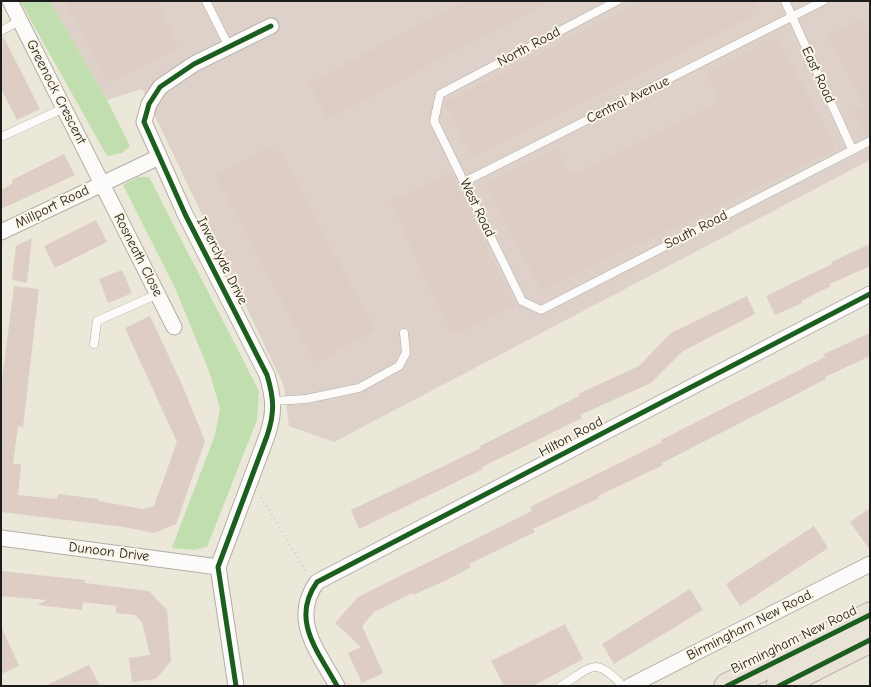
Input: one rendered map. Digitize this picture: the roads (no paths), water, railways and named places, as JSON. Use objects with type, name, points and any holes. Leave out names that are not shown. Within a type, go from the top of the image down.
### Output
[{"type":"highway","name":"Birmingham New Road","points":[[728,686],[870,615]]},
{"type":"highway","points":[[779,686],[870,640]]},
{"type":"street","name":"Greenock Crescent","points":[[10,1],[102,182]]},
{"type":"street","name":"Inverclyde Drive","points":[[218,567],[273,418],[274,401],[267,375],[185,214],[144,122],[149,104],[160,87],[194,64],[271,26]]},
{"type":"street","name":"Millport Road","points":[[1,232],[102,182],[159,157]]},
{"type":"street","name":"Rosneath Close","points":[[102,182],[174,327]]},
{"type":"street","name":"Hilton Road","points":[[338,686],[311,638],[304,618],[310,592],[315,585],[332,574],[870,294]]},
{"type":"street","name":"Dunoon Drive","points":[[1,538],[218,567]]},
{"type":"street","name":"Birmingham New Road.","points":[[630,686],[870,564]]},
{"type":"street","points":[[218,567],[236,686]]},
{"type":"lane","points":[[206,1],[229,47]]},
{"type":"lane","name":"North Road","points":[[440,94],[617,1]]},
{"type":"lane","name":"East Road","points":[[785,1],[852,149]]},
{"type":"lane","name":"Central Avenue","points":[[464,182],[824,1]]},
{"type":"lane","points":[[1,31],[19,21]]},
{"type":"lane","name":"West Road","points":[[440,94],[434,121],[522,301],[541,310]]},
{"type":"lane","points":[[1,137],[64,108]]},
{"type":"lane","name":"South Road","points":[[541,310],[870,141]]},
{"type":"lane","points":[[94,344],[97,321],[158,294]]},
{"type":"lane","points":[[274,401],[306,399],[359,388],[399,366],[406,353],[404,333]]},
{"type":"lane","points":[[561,686],[596,666],[604,667],[623,686]]}]
